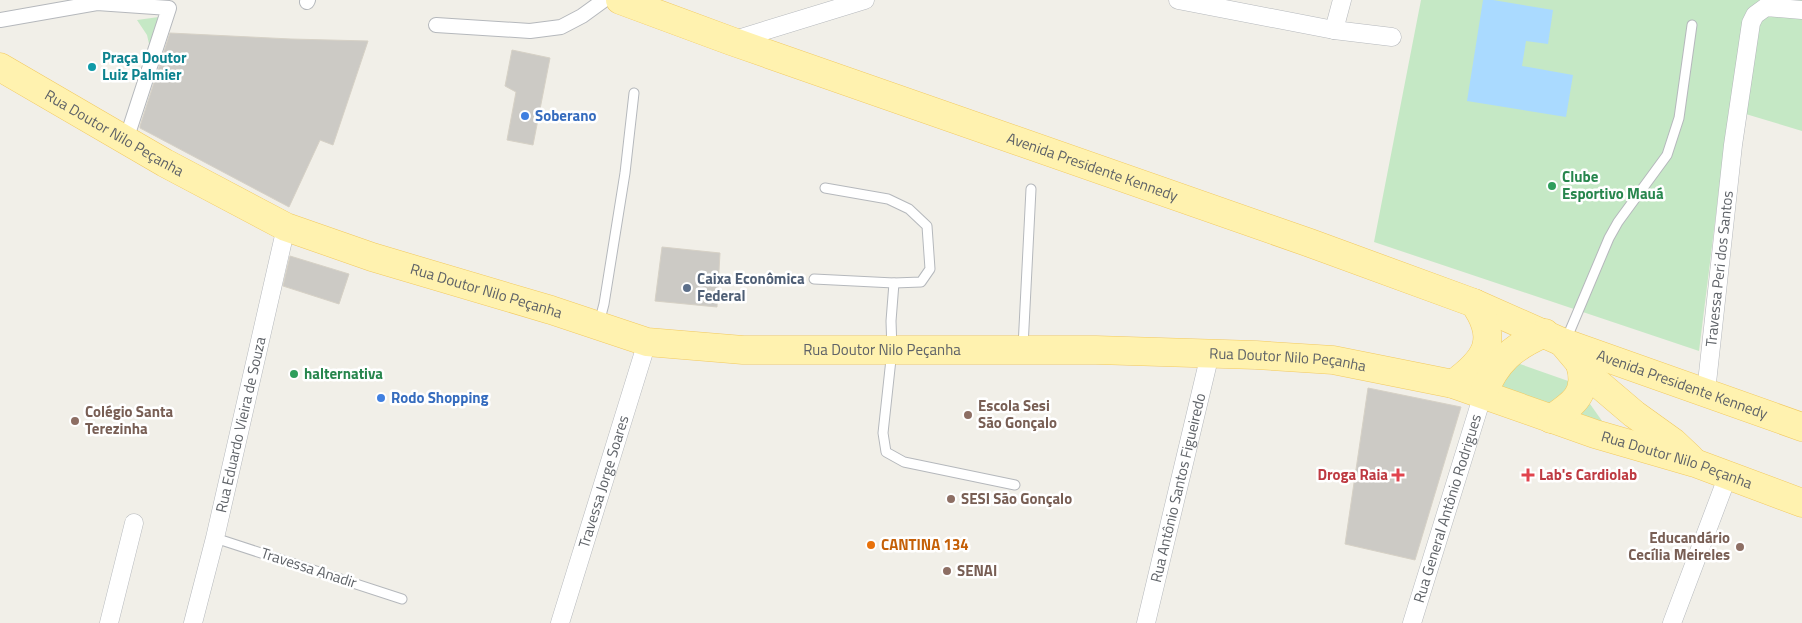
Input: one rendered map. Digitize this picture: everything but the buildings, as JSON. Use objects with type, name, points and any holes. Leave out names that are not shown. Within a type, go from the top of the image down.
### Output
[{"type":"main road","name":"Avenida Presidente Kennedy","points":[[620,0],[731,41],[1310,243],[1474,304],[1563,346],[1706,392],[1802,427]]},
{"type":"main road","name":"Rua Doutor Nilo Peçanha","points":[[0,67],[165,163],[286,227],[372,257],[598,325],[647,342],[743,350],[1096,350],[1256,355],[1334,360],[1453,384],[1595,434],[1695,463],[1802,503]]},
{"type":"main road","points":[[1453,384],[1467,374],[1480,359],[1488,343],[1484,318],[1474,304]]},
{"type":"main road","points":[[1483,394],[1498,364],[1506,356],[1530,340],[1563,346],[1584,376],[1583,387],[1568,407],[1551,419]]},
{"type":"main road","name":"Avenida Presidente Kennedy","points":[[1563,346],[1594,380],[1634,414],[1673,442],[1695,463]]},
{"type":"street","points":[[436,25],[530,31],[561,27],[582,16],[604,0]]},
{"type":"street","points":[[731,41],[865,0]]},
{"type":"street","points":[[1178,0],[1334,30],[1392,37]]},
{"type":"street","points":[[1334,30],[1342,0]]},
{"type":"street","points":[[0,20],[97,3],[169,8],[126,140]]},
{"type":"street","name":"Travessa Peri dos Santos","points":[[1706,392],[1733,145],[1751,23],[1755,15],[1766,7],[1802,10]]},
{"type":"street","name":"Rua Eduardo Vieira de Souza","points":[[193,623],[215,538],[286,227]]},
{"type":"street","name":"Travessa Jorge Soares","points":[[560,623],[647,342]]},
{"type":"street","name":"Rua Antônio Santos Figueiredo","points":[[1146,623],[1210,354]]},
{"type":"street","name":"Rua General Antônio Rodrigues","points":[[1412,623],[1483,394]]},
{"type":"street","points":[[1672,623],[1728,475]]},
{"type":"street","points":[[109,623],[134,523]]},
{"type":"lane","points":[[1563,346],[1609,238],[1618,222],[1666,155],[1679,118],[1692,25]]},
{"type":"lane","points":[[598,325],[604,304],[625,173],[634,93]]},
{"type":"lane","points":[[814,279],[894,283],[921,282],[930,269],[927,226],[909,209],[888,199],[825,188]]},
{"type":"lane","points":[[1023,350],[1031,189]]},
{"type":"lane","points":[[894,283],[891,321],[892,350],[883,433],[886,452],[904,462],[1015,485]]},
{"type":"lane","name":"Travessa Anadir","points":[[215,538],[402,599]]},
{"type":"green space","name":"Clube Esportivo Mauá","points":[[1421,0],[1802,0],[1802,131],[1729,109],[1699,351],[1374,242]]},
{"type":"green space","points":[[166,16],[150,48],[147,35],[137,20]]},
{"type":"green space","points":[[1520,364],[1573,384],[1549,406],[1498,388],[1505,366]]},
{"type":"green space","points":[[1590,404],[1607,428],[1571,418]]},
{"type":"water","points":[[1483,0],[1553,10],[1548,44],[1526,41],[1522,66],[1573,75],[1566,117],[1467,101]]},
{"type":"place","name":"Praça Doutor Luiz Palmier","points":[[92,67]]},
{"type":"place","name":"Soberano","points":[[525,116]]},
{"type":"place","name":"Clube Esportivo Mauá","points":[[1552,186]]},
{"type":"place","name":"Caixa Econômica Federal","points":[[687,288]]},
{"type":"place","name":"halternativa","points":[[294,374]]},
{"type":"place","name":"Rodo Shopping","points":[[381,398]]},
{"type":"place","name":"Escola Sesi São Gonçalo","points":[[968,415]]},
{"type":"place","name":"Colégio Santa Terezinha","points":[[75,421]]},
{"type":"place","name":"Droga Raia","points":[[1398,475]]},
{"type":"place","name":"Lab's Cardiolab","points":[[1528,475]]},
{"type":"place","name":"SESI São Gonçalo","points":[[951,499]]},
{"type":"place","name":"CANTINA 134","points":[[871,545]]},
{"type":"place","name":"Educandário Cecília Meireles","points":[[1740,547]]},
{"type":"place","name":"SENAI","points":[[947,571]]}]
